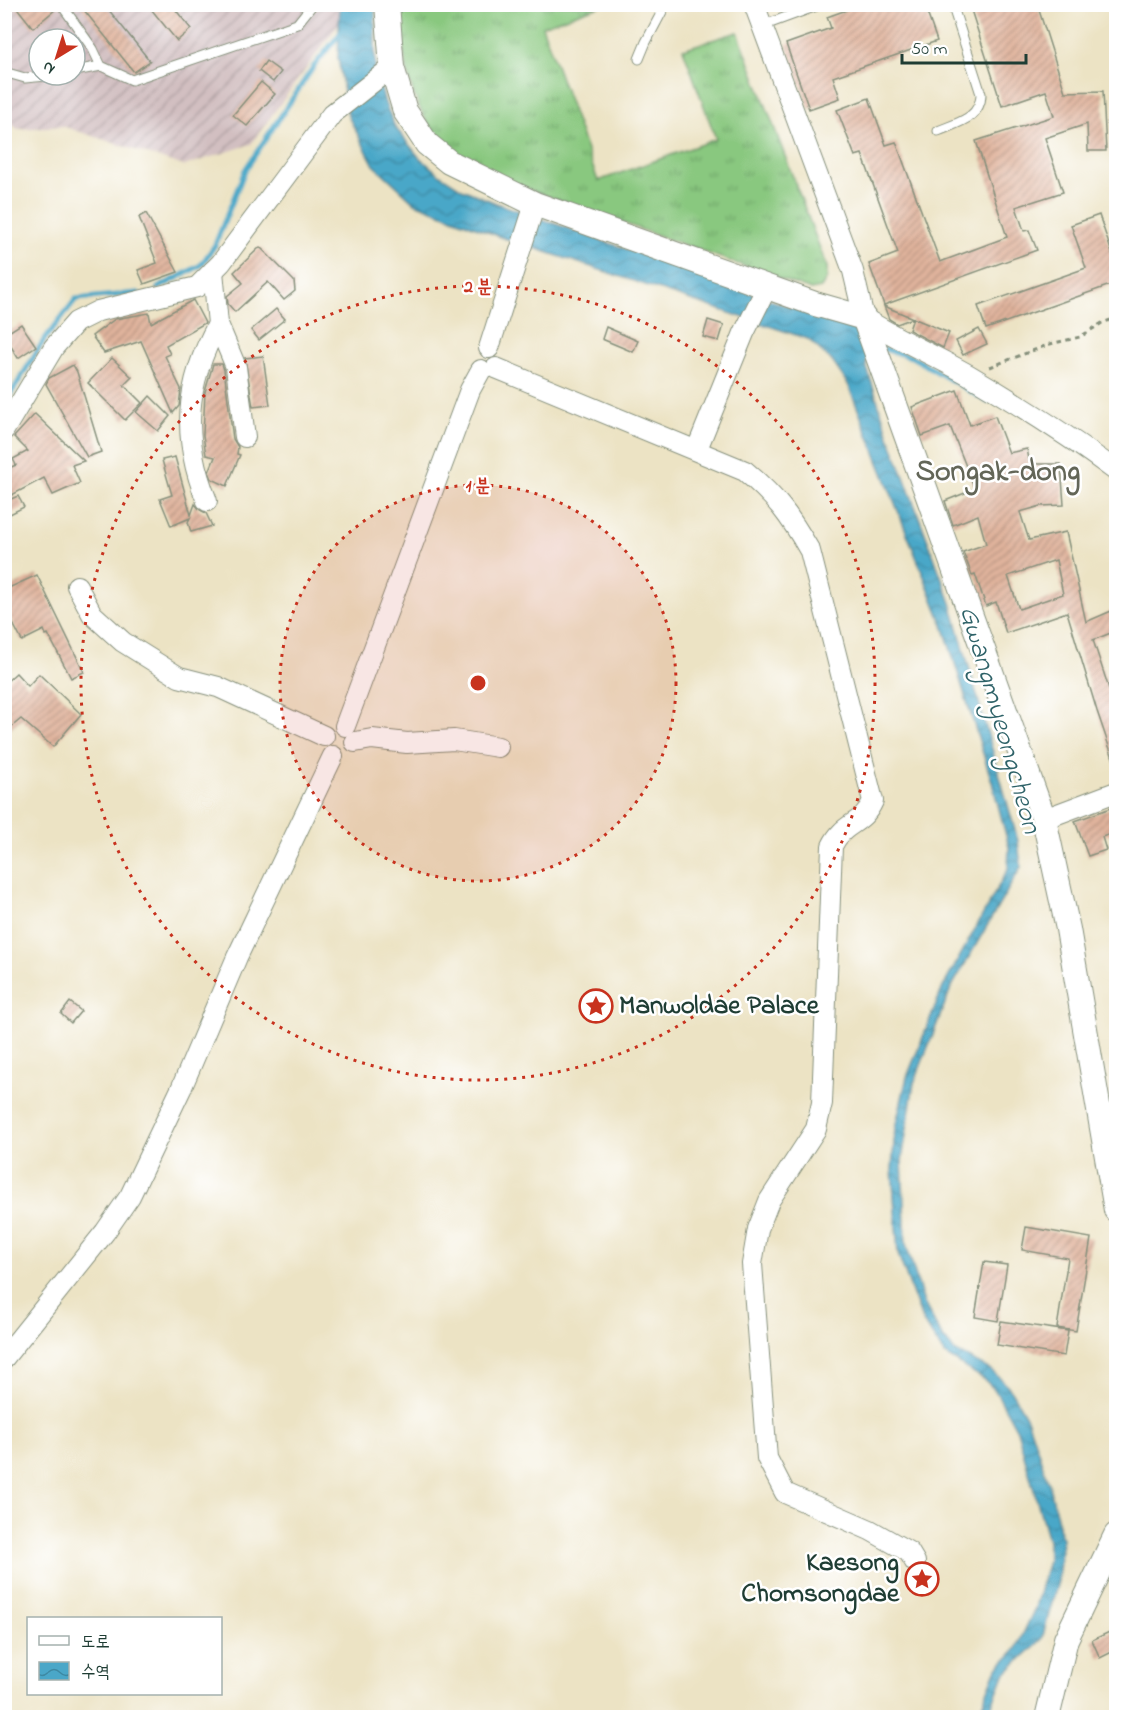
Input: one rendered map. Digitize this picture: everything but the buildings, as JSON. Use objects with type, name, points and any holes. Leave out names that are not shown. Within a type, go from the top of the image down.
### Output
[{"type":"street","points":[[387,4],[386,73],[405,111],[427,144],[449,162],[533,210],[764,291],[815,304],[869,334],[899,341],[967,374],[1043,420],[1116,471]]},
{"type":"street","points":[[754,4],[854,271],[869,334],[1044,819],[1068,929],[1116,1210]]},
{"type":"street","points":[[4,430],[54,347],[76,322],[98,311],[197,287],[213,271],[304,149],[341,105],[386,73]]},
{"type":"street","points":[[533,210],[489,348],[479,351],[476,361],[489,369],[745,471],[774,496],[810,551],[873,801],[867,814],[845,828],[832,846],[822,1103],[816,1129],[769,1201],[758,1229],[752,1264],[767,1458],[785,1494],[878,1534],[909,1552],[915,1562]]},
{"type":"street","points":[[213,271],[218,324],[236,367],[244,437]]},
{"type":"street","points":[[697,450],[764,291]]},
{"type":"street","points":[[207,501],[195,471],[189,427],[198,368],[204,350],[218,324]]},
{"type":"street","points":[[489,369],[470,390],[350,734],[352,752],[343,757],[333,756],[325,750],[324,736],[326,730],[335,725],[350,734],[372,739],[407,742],[454,740],[498,747]]},
{"type":"street","points":[[77,586],[92,614],[115,635],[178,676],[218,687],[324,736]]},
{"type":"street","points":[[4,1358],[105,1232],[130,1196],[181,1089],[237,957],[333,756]]},
{"type":"street","points":[[1044,819],[1116,792]]},
{"type":"street","points":[[1047,1718],[1066,1639],[1116,1535]]},
{"type":"lane","points":[[62,4],[93,49],[101,66]]},
{"type":"lane","points":[[87,69],[101,66],[132,80],[297,24],[313,4]]},
{"type":"lane","points":[[639,59],[666,4]]},
{"type":"lane","points":[[762,26],[822,4]]},
{"type":"lane","points":[[938,131],[975,114],[981,104],[981,94],[952,4]]},
{"type":"lane","points":[[4,72],[27,78]]},
{"type":"path","points":[[967,374],[1050,344],[1080,337],[1102,323],[1116,318]]},
{"type":"shaded area","points":[[4,5],[340,5],[340,22],[251,144],[184,166],[62,126],[18,129],[5,120]]},
{"type":"green space","points":[[400,5],[602,5],[542,26],[598,181],[716,139],[683,49],[738,32],[827,267],[827,278],[821,288],[811,290],[486,174],[464,160],[451,151],[437,136],[417,102],[406,64]]},
{"type":"water","points":[[340,5],[375,5],[375,68],[395,127],[419,157],[462,189],[861,332],[868,353],[866,365],[890,439],[951,603],[1018,841],[1021,867],[951,988],[914,1083],[902,1161],[906,1244],[924,1303],[941,1335],[954,1351],[991,1370],[1008,1386],[1027,1418],[1050,1487],[1062,1539],[1058,1581],[1042,1639],[1004,1675],[987,1717],[977,1717],[996,1670],[1016,1649],[1035,1608],[1048,1561],[1048,1540],[1017,1430],[995,1390],[984,1379],[945,1355],[923,1322],[898,1254],[892,1169],[895,1128],[907,1077],[943,987],[1008,869],[1009,847],[992,782],[943,625],[848,384],[832,361],[808,339],[501,237],[415,203],[374,165],[348,116],[338,58]]},
{"type":"waterway","points":[[158,288],[201,265],[215,245],[245,170],[314,66],[342,31]]},
{"type":"waterway","points":[[4,405],[44,340],[76,299],[138,293]]},
{"type":"waterway","points":[[884,349],[912,357],[987,401]]},
{"type":"place","name":"Manwoldae Palace","points":[[596,1006]]},
{"type":"place","name":"Kaesong Chomsongdae","points":[[922,1579]]},
{"type":"district","name":"Songak-dong","points":[[998,473]]},
{"type":"water label","name":"Gwangmyeongcheon","points":[[999,720]]}]
